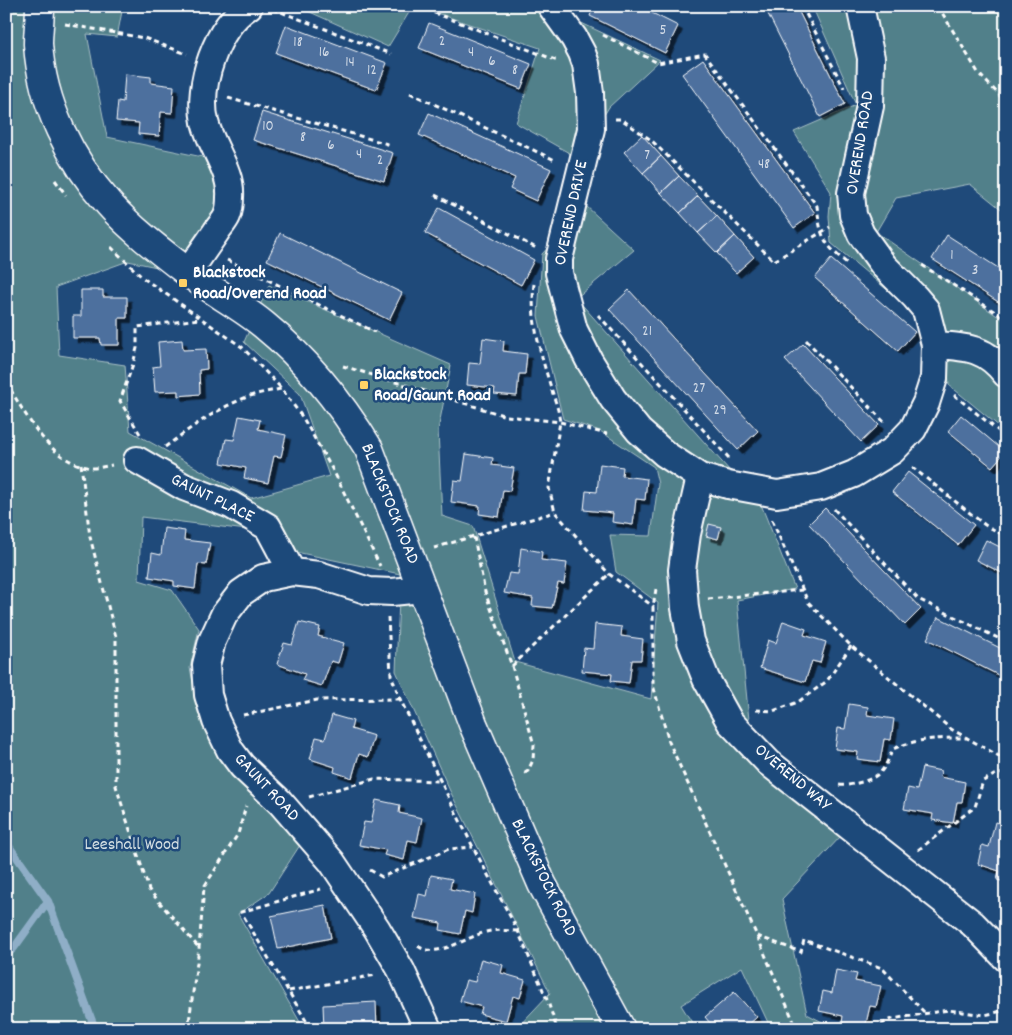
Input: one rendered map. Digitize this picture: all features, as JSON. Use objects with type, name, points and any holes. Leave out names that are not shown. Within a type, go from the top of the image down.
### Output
[{"type":"street","name":"BLACKSTOCK ROAD","points":[[40,6],[38,43],[43,82],[56,122],[85,174],[110,205],[142,235],[188,272],[265,326],[304,362],[353,422],[369,449],[473,724],[542,884],[622,1029]]},
{"type":"street","points":[[188,272],[227,216],[230,196],[227,175],[215,150],[205,121],[206,80],[222,36],[241,11],[249,6]]},
{"type":"street","name":"OVEREND DRIVE","points":[[551,6],[582,53],[586,64],[591,118],[591,129],[559,260],[559,273],[574,330],[589,360],[614,399],[640,431],[665,454],[700,477],[777,494],[821,487],[854,474],[897,446],[913,429],[926,403],[934,378],[935,345]]},
{"type":"street","name":"OVEREND ROAD","points":[[860,6],[872,58],[870,106],[851,193],[853,216],[862,234],[884,266],[926,310],[935,345]]},
{"type":"street","points":[[935,345],[970,347],[990,357],[1006,374]]},
{"type":"street","name":"GAUNT PLACE","points":[[146,458],[184,487],[231,505],[268,527],[292,572]]},
{"type":"street","name":"OVEREND WAY","points":[[700,477],[685,543],[682,570],[684,601],[691,641],[706,679],[730,722],[769,763],[973,924],[1006,958]]},
{"type":"street","name":"GAUNT ROAD","points":[[422,589],[392,592],[369,591],[318,574],[292,572],[263,578],[241,593],[224,615],[212,641],[206,665],[208,695],[216,721],[230,750],[242,766],[280,802],[338,872],[377,928],[401,970],[428,1029]]},
{"type":"path","points":[[266,6],[391,54]]},
{"type":"path","points":[[417,6],[555,60],[582,53]]},
{"type":"path","points":[[802,6],[847,94]]},
{"type":"path","points":[[938,6],[979,74],[1006,102]]},
{"type":"path","points":[[64,32],[65,15]]},
{"type":"path","points":[[64,24],[144,38],[187,53],[206,80],[391,146]]},
{"type":"path","points":[[597,30],[604,36],[658,63],[705,54],[817,206],[821,231],[828,248],[851,266]]},
{"type":"path","points":[[410,93],[557,161],[582,165]]},
{"type":"path","points":[[591,118],[622,119],[651,140],[774,261],[821,231],[853,216]]},
{"type":"path","points":[[435,195],[559,260]]},
{"type":"path","points":[[204,249],[375,332]]},
{"type":"path","points":[[918,263],[1006,319]]},
{"type":"path","points":[[593,310],[734,463]]},
{"type":"path","points":[[146,458],[120,400],[137,348],[137,326],[200,319]]},
{"type":"path","points":[[806,340],[897,446],[985,526],[1006,536]]},
{"type":"path","points":[[304,362],[346,366],[506,416],[560,422],[607,433],[615,438]]},
{"type":"path","points":[[934,378],[1006,437]]},
{"type":"path","points":[[6,382],[39,435],[66,460],[94,468],[146,458],[205,418],[241,399],[281,388]]},
{"type":"path","points":[[80,464],[90,537],[116,637],[116,786],[150,890],[199,948]]},
{"type":"path","points":[[821,487],[832,506],[918,599],[1006,642]]},
{"type":"path","points":[[761,492],[808,602],[851,646],[951,729],[1006,760]]},
{"type":"path","points":[[410,556],[556,512]]},
{"type":"path","points":[[474,537],[485,592],[512,666],[534,745],[533,760],[528,771],[501,789]]},
{"type":"path","points":[[512,666],[610,574]]},
{"type":"path","points":[[657,582],[654,607],[653,685],[668,742],[757,936],[797,1029]]},
{"type":"path","points":[[684,601],[802,590]]},
{"type":"path","points":[[388,643],[391,675],[400,699],[518,931],[548,1002],[557,1029]]},
{"type":"path","points":[[718,701],[742,710],[773,711],[798,702],[826,681],[851,646]]},
{"type":"path","points":[[216,721],[317,700],[400,699]]},
{"type":"path","points":[[839,785],[848,786],[876,777],[885,768],[893,749],[910,742],[942,738],[968,738]]},
{"type":"path","points":[[897,864],[976,807],[983,781],[996,774],[1006,772]]},
{"type":"path","points":[[188,1029],[199,948],[204,886],[238,834],[255,778]]},
{"type":"path","points":[[301,795],[309,798],[374,779],[441,781]]},
{"type":"path","points":[[311,1029],[241,912],[338,872],[353,861],[382,877],[449,849],[474,847]]},
{"type":"path","points":[[415,944],[422,949],[444,950],[486,932],[518,931]]},
{"type":"path","points":[[757,936],[801,952],[804,940],[882,968],[925,1013]]},
{"type":"path","points":[[289,991],[401,970]]},
{"type":"path","points":[[873,1029],[892,1019],[925,1013],[948,1010],[985,1014],[1006,1010]]},
{"type":"green space","name":"Leeshall Wood","points":[[6,6],[123,6],[117,37],[87,34],[107,137],[212,159],[225,195],[186,273],[128,261],[56,287],[59,355],[125,365],[130,431],[251,498],[329,476],[300,394],[244,342],[269,285],[451,365],[438,430],[442,516],[473,526],[515,662],[651,699],[658,603],[616,572],[610,535],[651,536],[658,484],[654,467],[600,431],[563,419],[538,316],[542,254],[586,206],[634,250],[576,298],[762,507],[795,589],[737,600],[753,760],[842,835],[782,899],[807,1014],[826,1024],[830,1029],[771,1029],[742,967],[681,1005],[696,1029],[516,1029],[550,993],[450,791],[396,671],[400,574],[296,552],[263,532],[141,517],[139,580],[172,590],[199,629],[190,668],[198,705],[302,842],[269,893],[238,914],[304,1029],[6,1029]]},
{"type":"green space","points":[[301,6],[413,6],[388,47],[301,8]]},
{"type":"green space","points":[[416,6],[560,6],[558,12],[660,60],[609,107],[578,158],[516,123],[540,48]]},
{"type":"green space","points":[[812,6],[1006,6],[1006,213],[970,184],[896,198],[876,232],[1006,322],[1006,432],[949,385],[946,339],[831,243],[829,216],[831,192],[794,132],[856,105]]},
{"type":"building","points":[[594,6],[638,6],[678,26],[665,53],[590,16]]},
{"type":"building","points":[[764,6],[796,6],[845,104],[820,117]]},
{"type":"building","points":[[429,23],[531,64],[521,89],[419,48]]},
{"type":"building","points":[[286,25],[387,63],[376,90],[276,53]]},
{"type":"building","points":[[703,59],[815,213],[794,228],[682,74]]},
{"type":"building","points":[[125,74],[151,77],[151,83],[174,86],[172,113],[161,112],[159,136],[138,134],[139,123],[116,121],[118,101],[123,102]]},
{"type":"building","points":[[262,112],[393,153],[384,181],[253,140]]},
{"type":"building","points":[[429,113],[551,169],[536,201],[510,189],[515,178],[419,135]]},
{"type":"building","points":[[642,135],[661,156],[643,173],[624,152]]},
{"type":"building","points":[[661,156],[679,176],[661,193],[643,173]]},
{"type":"building","points":[[679,176],[698,196],[680,213],[661,193]]},
{"type":"building","points":[[698,196],[717,216],[698,233],[680,213]]},
{"type":"building","points":[[439,208],[534,260],[521,285],[425,233]]},
{"type":"building","points":[[717,216],[735,236],[717,253],[698,233]]},
{"type":"building","points":[[280,233],[402,293],[389,320],[267,260]]},
{"type":"building","points":[[947,235],[1006,273],[1006,307],[932,259]]},
{"type":"building","points":[[735,236],[754,257],[736,273],[717,253]]},
{"type":"building","points":[[831,259],[915,332],[898,351],[815,278]]},
{"type":"building","points":[[81,290],[103,290],[103,297],[127,297],[127,318],[119,318],[119,345],[101,345],[100,338],[73,338],[73,316],[81,316]]},
{"type":"building","points":[[629,290],[758,431],[738,450],[609,309]]},
{"type":"building","points":[[483,338],[504,341],[503,351],[527,354],[525,374],[519,374],[517,396],[494,394],[495,388],[467,385],[469,363],[480,364]]},
{"type":"building","points":[[182,340],[183,350],[206,349],[207,369],[199,370],[200,394],[178,396],[178,391],[155,392],[153,367],[160,366],[158,342]]},
{"type":"building","points":[[803,344],[879,425],[861,442],[785,360]]},
{"type":"building","points":[[961,415],[1005,452],[992,467],[948,431]]},
{"type":"building","points":[[239,416],[260,420],[258,429],[286,435],[281,457],[274,456],[268,483],[244,478],[246,468],[221,463],[226,439],[234,440]]},
{"type":"building","points":[[466,454],[493,458],[492,465],[514,468],[510,491],[503,490],[499,517],[479,514],[480,506],[451,502],[454,480],[462,481]]},
{"type":"building","points":[[600,464],[623,467],[622,476],[647,479],[645,500],[636,499],[633,525],[612,522],[613,513],[584,510],[586,491],[597,492]]},
{"type":"building","points":[[908,472],[974,525],[958,545],[892,492]]},
{"type":"building","points":[[825,508],[921,609],[905,625],[809,524]]},
{"type":"building","points":[[709,524],[721,527],[718,539],[706,536]]},
{"type":"building","points":[[164,528],[185,531],[184,540],[210,543],[206,565],[198,564],[195,589],[174,586],[174,581],[149,577],[152,553],[161,555]]},
{"type":"building","points":[[986,540],[1006,550],[1006,575],[976,560]]},
{"type":"building","points":[[521,548],[542,552],[541,560],[567,563],[564,584],[558,583],[552,608],[532,606],[533,598],[504,593],[509,573],[518,574]]},
{"type":"building","points":[[938,617],[1006,651],[1006,679],[927,639]]},
{"type":"building","points":[[783,621],[806,629],[804,635],[826,642],[820,663],[812,661],[805,682],[760,668],[768,640],[776,643]]},
{"type":"building","points":[[299,622],[320,627],[318,636],[344,643],[338,663],[331,661],[322,686],[302,680],[305,674],[277,664],[284,643],[292,645]]},
{"type":"building","points":[[595,624],[622,627],[621,636],[643,639],[641,660],[632,660],[629,683],[611,681],[612,674],[582,671],[584,648],[593,649]]},
{"type":"building","points":[[849,704],[868,707],[867,715],[894,719],[891,740],[884,739],[880,762],[857,759],[858,752],[835,749],[838,728],[845,729]]},
{"type":"building","points":[[332,715],[353,721],[351,729],[374,736],[368,757],[359,754],[352,778],[334,772],[335,767],[310,759],[316,737],[325,739]]},
{"type":"building","points":[[922,767],[941,771],[940,777],[965,782],[962,802],[957,802],[953,823],[932,820],[933,814],[904,809],[908,788],[917,790]]},
{"type":"building","points":[[376,800],[400,805],[399,813],[422,818],[417,842],[408,840],[404,860],[384,855],[386,850],[359,845],[364,822],[371,823]]},
{"type":"building","points":[[995,822],[1006,825],[1006,882],[997,880],[999,871],[978,864],[982,845],[989,847]]},
{"type":"building","points":[[431,875],[452,879],[450,889],[475,894],[472,913],[465,911],[460,934],[440,930],[441,923],[414,918],[419,894],[427,896]]},
{"type":"building","points":[[325,905],[331,938],[278,949],[271,916]]},
{"type":"building","points":[[481,959],[503,965],[501,973],[525,980],[520,998],[513,996],[506,1021],[480,1014],[482,1007],[460,1001],[466,980],[475,982]]},
{"type":"building","points":[[836,970],[857,974],[855,981],[881,986],[876,1007],[870,1006],[865,1028],[842,1023],[843,1016],[819,1011],[823,991],[832,993]]},
{"type":"building","points":[[734,992],[757,1017],[746,1027],[747,1029],[715,1029],[705,1017]]},
{"type":"building","points":[[376,1002],[377,1029],[324,1029],[323,1005]]},
{"type":"waterway","points":[[6,842],[48,901],[14,948],[6,955]]},
{"type":"waterway","points":[[48,901],[95,1029]]},
{"type":"place","name":"Blackstock Road/Overend Road","points":[[183,283]]},
{"type":"place","name":"Blackstock Road/Gaunt Road","points":[[364,385]]}]
